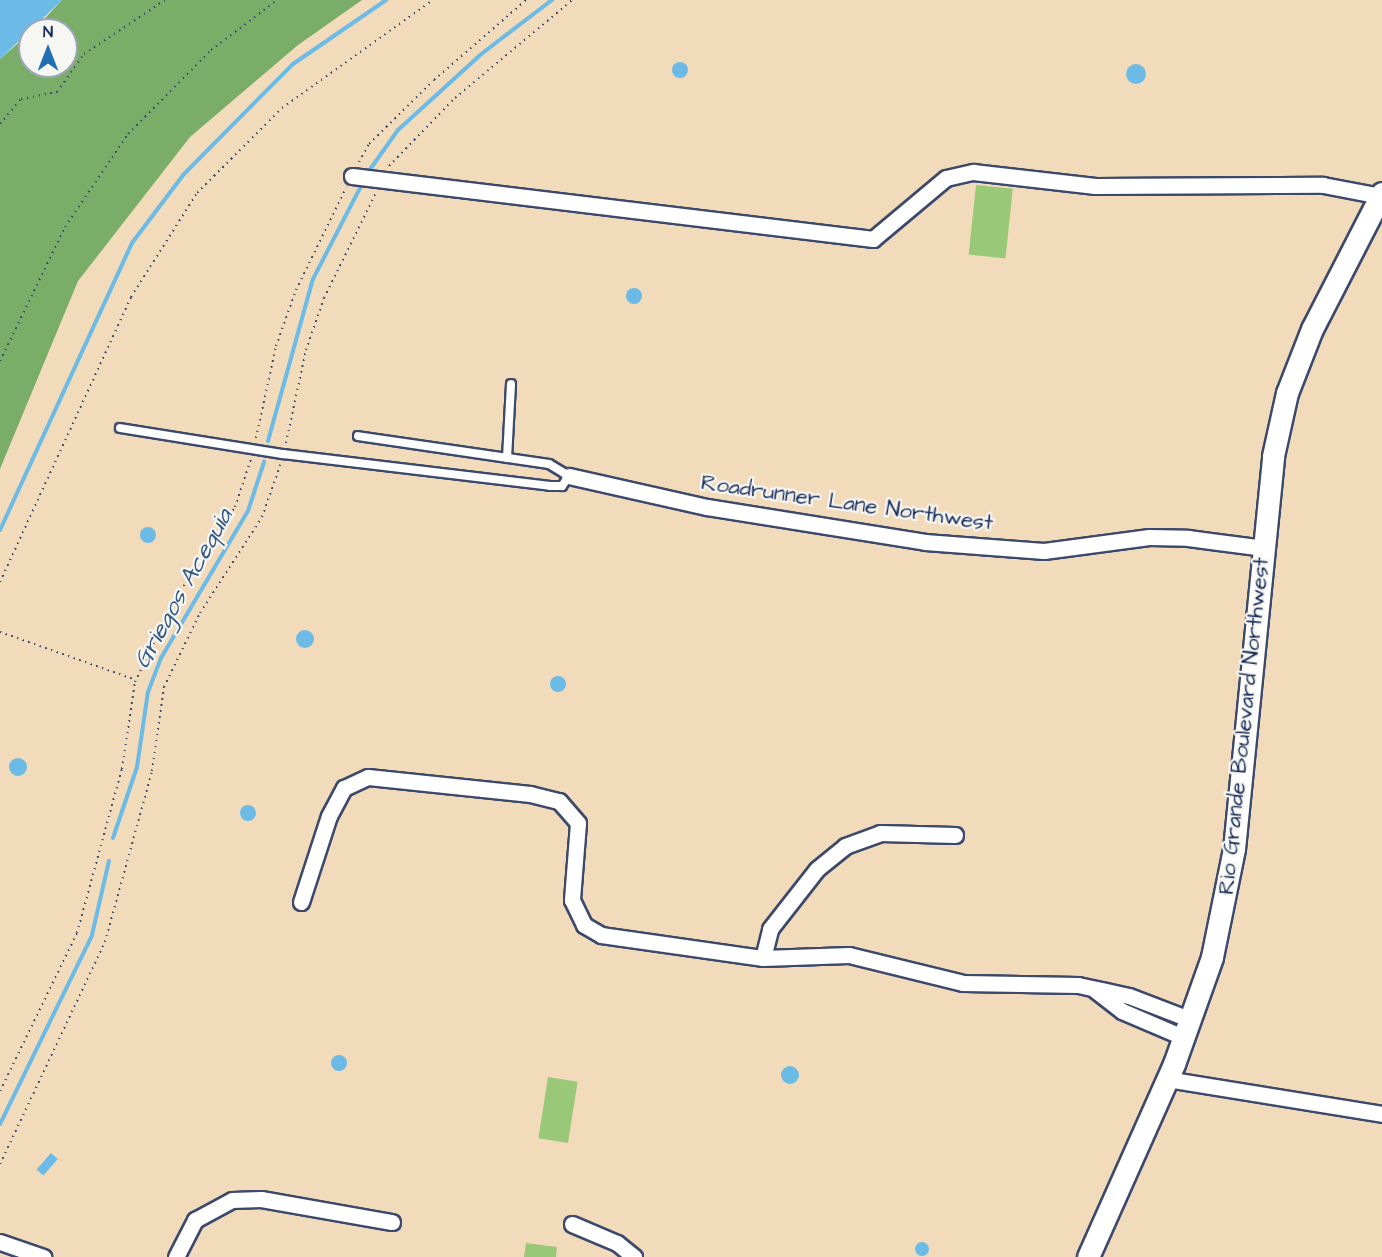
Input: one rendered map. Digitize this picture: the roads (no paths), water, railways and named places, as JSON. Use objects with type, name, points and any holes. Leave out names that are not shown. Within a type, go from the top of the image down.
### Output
[{"type":"street","points":[[355,176],[873,239],[946,178],[973,172],[1095,186],[1323,185],[1381,194]]},
{"type":"street","name":"Rio Grande Boulevard Northwest","points":[[1088,1257],[1189,1029],[1233,858],[1264,548],[1287,393],[1312,329],[1381,194]]},
{"type":"street","name":"Roadrunner Lane Northwest","points":[[569,476],[707,507],[925,542],[1044,551],[1149,537],[1188,538],[1264,548]]},
{"type":"street","points":[[301,902],[329,816],[344,788],[368,777],[530,794],[559,801],[578,823],[572,900],[589,929],[611,937],[763,958],[849,956],[963,983],[1092,988],[1122,1011],[1189,1029]]},
{"type":"street","points":[[763,958],[770,928],[817,869],[845,846],[880,833],[955,835]]},
{"type":"street","points":[[1167,1079],[1382,1114]]},
{"type":"street","points":[[176,1257],[195,1220],[232,1200],[261,1200],[392,1222]]},
{"type":"street","points":[[572,1224],[617,1243],[634,1257]]},
{"type":"street","points":[[0,1242],[43,1257]]},
{"type":"lane","points":[[507,458],[511,384]]},
{"type":"lane","points":[[120,428],[283,454],[550,486],[562,486],[569,476],[549,464],[358,436]]},
{"type":"water","points":[[0,0],[62,0],[43,18],[18,18],[18,42],[0,59]]},
{"type":"water","points":[[680,62],[686,64],[688,70],[686,76],[680,78],[674,76],[672,70],[674,64]]},
{"type":"water","points":[[1132,64],[1140,64],[1146,70],[1146,78],[1140,84],[1132,84],[1126,78],[1126,70]]},
{"type":"water","points":[[634,288],[642,296],[634,304],[626,296]]},
{"type":"water","points":[[148,527],[156,535],[148,543],[140,535]]},
{"type":"water","points":[[305,630],[311,633],[314,639],[311,645],[305,648],[299,645],[296,639],[299,633]]},
{"type":"water","points":[[558,676],[566,684],[558,692],[550,684]]},
{"type":"water","points":[[18,758],[24,761],[27,767],[24,773],[18,776],[12,773],[9,767],[12,761]]},
{"type":"water","points":[[248,805],[256,813],[248,821],[240,813]]},
{"type":"water","points":[[336,1055],[342,1055],[347,1063],[345,1069],[336,1071],[331,1066],[331,1060]]},
{"type":"water","points":[[790,1066],[796,1069],[799,1075],[796,1081],[790,1084],[784,1081],[781,1075],[784,1069]]},
{"type":"water","points":[[51,1153],[58,1159],[43,1176],[37,1170]]},
{"type":"water","points":[[919,1242],[925,1242],[929,1249],[925,1256],[919,1256],[915,1252],[915,1246]]},
{"type":"waterway","points":[[0,530],[132,243],[184,174],[293,64],[386,0]]},
{"type":"waterway","name":"Griegos Acequia","points":[[366,175],[398,130],[480,55],[552,0]]},
{"type":"waterway","name":"Griegos Acequia","points":[[268,441],[313,279],[363,182]]},
{"type":"waterway","name":"Griegos Acequia","points":[[113,838],[137,767],[148,692],[161,658],[248,511],[264,462]]},
{"type":"waterway","name":"Griegos Acequia","points":[[0,1124],[92,935],[109,861]]}]
